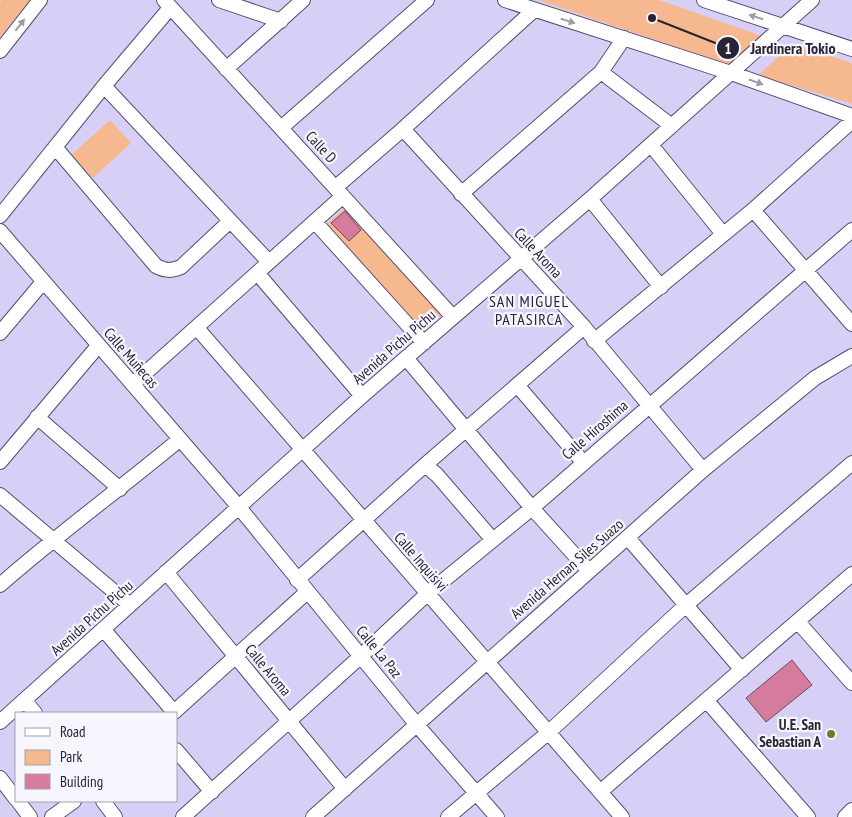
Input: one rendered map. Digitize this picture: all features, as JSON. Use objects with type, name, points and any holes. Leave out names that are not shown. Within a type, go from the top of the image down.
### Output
[{"type":"street","points":[[0,51],[40,0]]},
{"type":"street","points":[[219,0],[280,20]]},
{"type":"street","points":[[226,69],[303,0]]},
{"type":"street","points":[[281,128],[427,0]]},
{"type":"street","points":[[505,0],[731,73],[852,116]]},
{"type":"street","name":"Avenida Pichu Pichu","points":[[0,722],[238,506],[590,199],[812,0]]},
{"type":"street","points":[[710,1],[852,48]]},
{"type":"street","points":[[0,216],[167,4]]},
{"type":"street","name":"Calle D","points":[[167,4],[453,317]]},
{"type":"street","points":[[133,384],[315,222],[339,191],[403,129],[534,10]]},
{"type":"street","points":[[461,194],[601,72],[624,38]]},
{"type":"street","points":[[601,72],[672,126]]},
{"type":"street","points":[[104,86],[229,222],[269,262]]},
{"type":"street","points":[[594,340],[753,210],[852,121]]},
{"type":"street","name":"Calle Aroma","points":[[403,129],[584,328],[703,470]]},
{"type":"street","points":[[651,145],[723,234]]},
{"type":"street","points":[[55,147],[156,266],[164,270],[173,271],[181,266],[229,222]]},
{"type":"street","points":[[590,199],[661,287]]},
{"type":"street","points":[[753,210],[852,324]]},
{"type":"street","points":[[315,222],[424,343]]},
{"type":"street","name":"Calle Hiroshima","points":[[183,817],[427,594],[532,508],[852,230]]},
{"type":"street","name":"Calle Muñecas","points":[[0,231],[238,506]]},
{"type":"street","points":[[258,274],[362,396]]},
{"type":"street","points":[[0,332],[43,282]]},
{"type":"street","name":"Calle Inquisivi","points":[[197,328],[301,451],[622,817]]},
{"type":"street","points":[[297,580],[424,465],[584,328]]},
{"type":"street","points":[[0,462],[36,417],[98,346]]},
{"type":"street","points":[[406,358],[532,508],[590,571]]},
{"type":"street","name":"Avenida Hernan Siles Suazo","points":[[313,817],[703,470],[815,378],[850,360]]},
{"type":"street","points":[[517,385],[583,462]]},
{"type":"street","points":[[36,417],[120,489]]},
{"type":"street","points":[[0,585],[52,539],[120,489],[179,440]]},
{"type":"street","points":[[448,817],[549,732],[686,605],[852,463]]},
{"type":"street","points":[[424,465],[437,475],[493,540]]},
{"type":"street","points":[[0,495],[130,605]]},
{"type":"street","name":"Calle La Paz","points":[[238,506],[417,725],[497,817]]},
{"type":"street","points":[[628,538],[742,670]]},
{"type":"street","name":"Calle Aroma","points":[[166,572],[345,788]]},
{"type":"street","points":[[600,792],[852,574]]},
{"type":"street","points":[[175,712],[307,592]]},
{"type":"street","points":[[798,622],[852,683]]},
{"type":"street","points":[[103,628],[173,712]]},
{"type":"street","points":[[706,700],[808,817]]},
{"type":"street","points":[[25,701],[34,712]]},
{"type":"street","points":[[178,752],[212,792]]},
{"type":"street","points":[[0,778],[15,797]]},
{"type":"street","points":[[19,802],[30,817]]},
{"type":"street","points":[[52,817],[73,802]]},
{"type":"street","points":[[104,802],[115,817]]},
{"type":"street","points":[[845,817],[852,810]]},
{"type":"green space","points":[[2,0],[30,0],[0,37],[0,2]]},
{"type":"green space","points":[[538,0],[659,0],[765,37],[734,67]]},
{"type":"green space","points":[[793,44],[852,63],[852,104],[758,75]]},
{"type":"green space","points":[[110,120],[131,143],[93,178],[71,155]]},
{"type":"green space","points":[[347,206],[444,312],[421,333],[325,226]]},
{"type":"building","points":[[345,211],[361,230],[349,241],[331,223]]},
{"type":"building","points":[[792,660],[812,685],[766,722],[746,698]]},
{"type":"place","name":"Jardinera Tokio","points":[[652,18]]},
{"type":"place","name":"U.E. San Sebastian A","points":[[831,734]]},
{"type":"district","name":"SAN MIGUEL PATASIRCA","points":[[529,310]]}]
